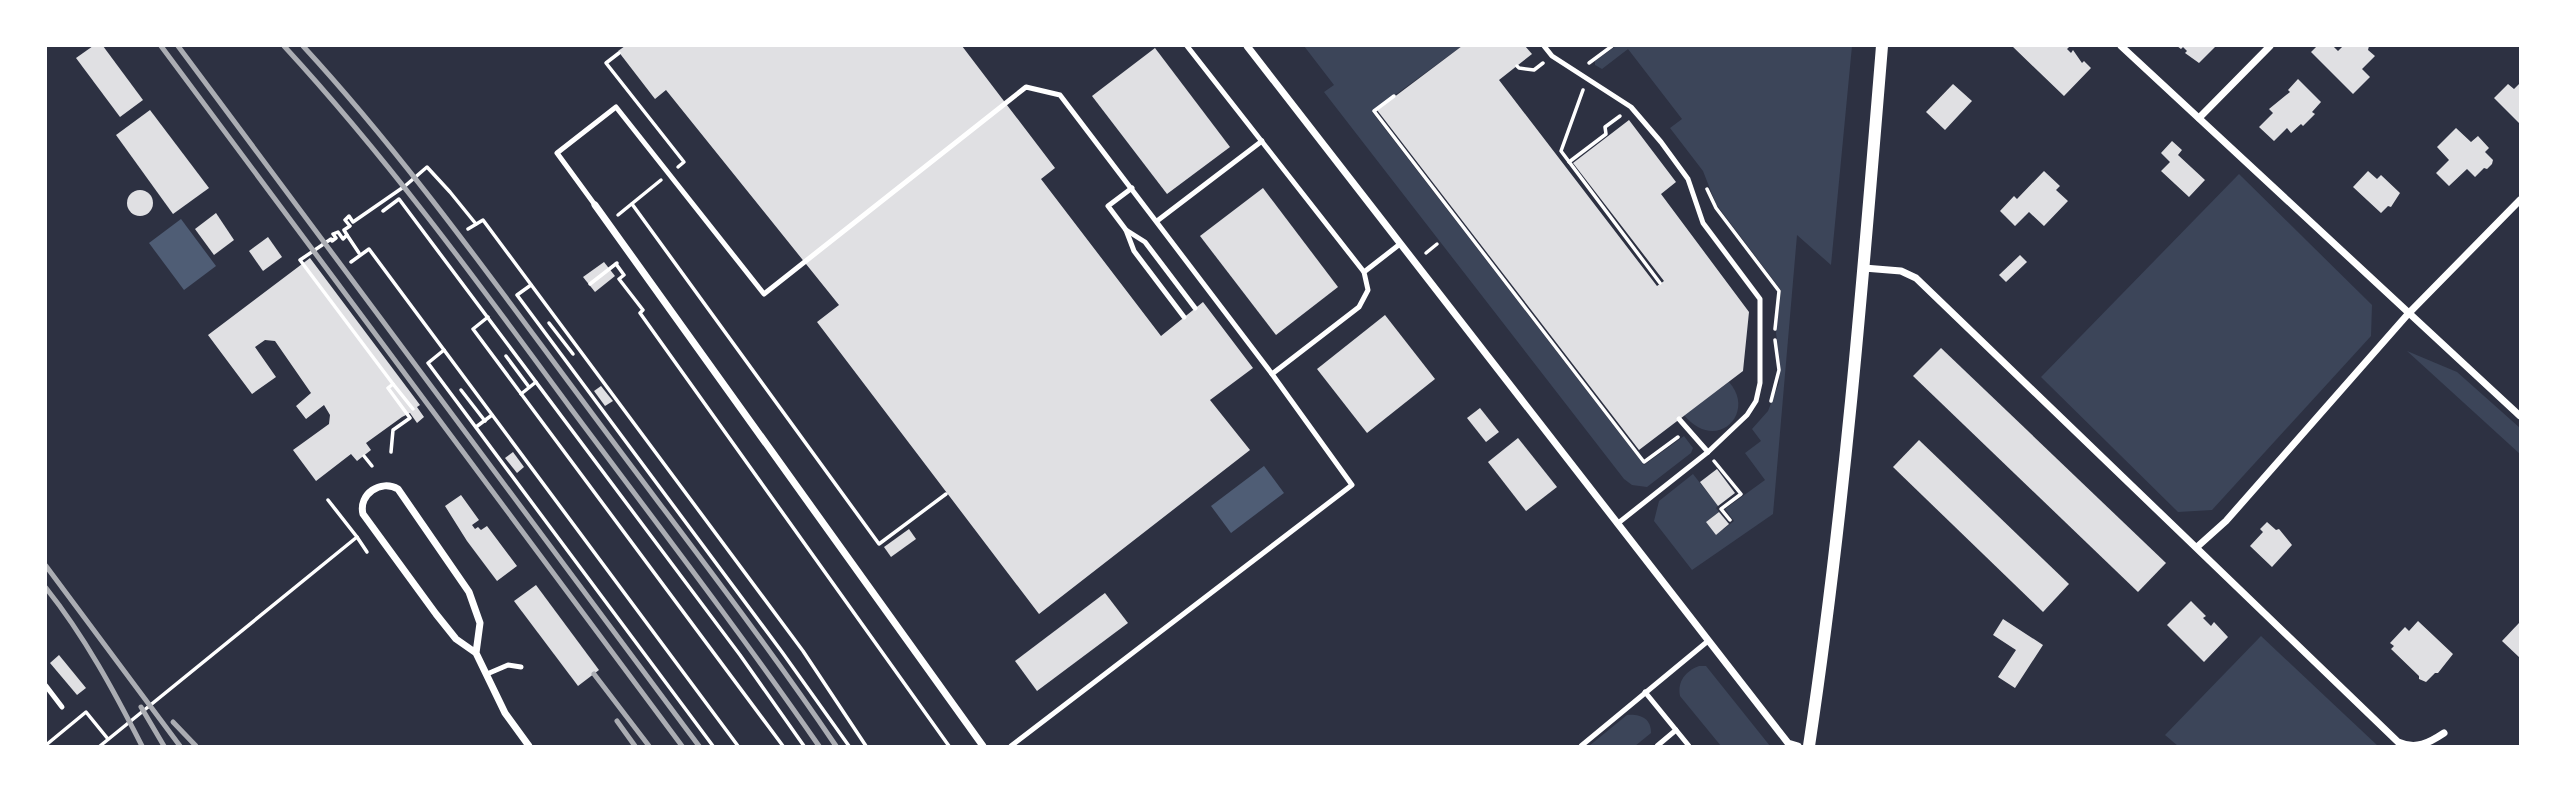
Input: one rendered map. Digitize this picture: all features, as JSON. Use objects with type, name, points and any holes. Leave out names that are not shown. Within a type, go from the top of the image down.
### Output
[{"type":"street","points":[[1247,46],[1788,744],[1798,747]]},
{"type":"street","points":[[1809,747],[1823,653],[1864,268],[1882,46]]},
{"type":"street","points":[[2121,46],[2521,416]]},
{"type":"street","points":[[2199,118],[2270,46]]},
{"type":"street","points":[[2197,547],[2226,521],[2408,314],[2521,200]]},
{"type":"street","points":[[595,205],[983,747]]},
{"type":"street","points":[[1864,268],[1901,271],[1916,278],[2398,742],[2416,746],[2430,742],[2444,733]]},
{"type":"street","points":[[476,653],[480,623],[464,583],[398,489],[383,485],[364,498],[361,505],[363,514],[456,639],[476,653],[505,713],[530,747]]},
{"type":"lane","points":[[1187,46],[1364,272],[1368,290],[1359,307],[1272,374]]},
{"type":"lane","points":[[1544,46],[1552,56],[1631,107],[1661,142],[1688,179],[1703,223],[1760,299],[1760,383],[1756,401],[1747,415],[1708,452],[1616,524]]},
{"type":"lane","points":[[595,205],[557,153],[616,107],[764,294],[1026,87],[1060,95],[1132,188],[1352,485],[1011,747]]},
{"type":"lane","points":[[1157,221],[1262,141]]},
{"type":"lane","points":[[1132,188],[1108,206],[1126,230],[1134,251],[1184,317]]},
{"type":"lane","points":[[1126,230],[1145,242],[1195,308]]},
{"type":"lane","points":[[1364,272],[1400,244]]},
{"type":"lane","points":[[1679,419],[1708,452]]},
{"type":"lane","points":[[1581,747],[1708,641]]},
{"type":"lane","points":[[486,674],[508,664],[521,667]]},
{"type":"lane","points":[[46,686],[62,707]]},
{"type":"lane","points":[[1646,692],[1687,746]]},
{"type":"lane","points":[[1657,747],[1676,730]]},
{"type":"path","points":[[1610,46],[1591,64],[1561,151],[1660,283]]},
{"type":"path","points":[[1394,96],[1374,111],[1644,462],[1688,429]]},
{"type":"path","points":[[1569,162],[1606,134],[1605,127],[1631,107]]},
{"type":"path","points":[[359,253],[344,230],[350,226],[345,220],[349,216],[353,222],[405,186],[427,167],[476,225]]},
{"type":"path","points":[[387,197],[392,204]]},
{"type":"path","points":[[383,211],[400,199],[740,655],[804,747]]},
{"type":"path","points":[[632,204],[879,544],[946,494]]},
{"type":"path","points":[[468,229],[483,220],[803,651],[866,747]]},
{"type":"path","points":[[347,235],[343,239],[338,232],[334,234],[336,238],[300,260],[413,409]]},
{"type":"path","points":[[351,262],[369,249],[738,747]]},
{"type":"path","points":[[616,264],[624,275],[619,279],[643,310],[640,313],[949,747]]},
{"type":"path","points":[[590,284],[609,269]]},
{"type":"path","points":[[531,285],[517,295],[782,652],[849,747]]},
{"type":"path","points":[[488,317],[473,329],[783,747]]},
{"type":"path","points":[[549,323],[573,354]]},
{"type":"path","points":[[565,360],[579,349]]},
{"type":"path","points":[[444,350],[428,363],[713,747]]},
{"type":"path","points":[[506,356],[529,387]]},
{"type":"path","points":[[521,394],[536,382]]},
{"type":"path","points":[[391,452],[393,430],[410,418],[388,388],[393,384]]},
{"type":"path","points":[[461,390],[485,421]]},
{"type":"path","points":[[476,428],[492,415]]},
{"type":"path","points":[[1708,452],[1741,494],[1721,509],[1730,520]]},
{"type":"path","points":[[364,456],[372,466]]},
{"type":"path","points":[[328,500],[367,552]]},
{"type":"path","points":[[100,747],[357,537]]},
{"type":"path","points":[[46,745],[86,712],[108,740]]},
{"type":"shaded area","points":[[1304,46],[1462,46],[1372,112],[1644,465],[1684,436],[1693,448],[1691,453],[1647,487],[1632,485],[1624,479],[1324,92],[1334,85]]},
{"type":"shaded area","points":[[1616,46],[1852,46],[1831,265],[1797,235],[1773,514],[1692,570],[1654,521],[1659,501],[1693,474],[1718,506],[1716,508],[1719,512],[1706,522],[1716,535],[1734,521],[1725,509],[1765,480],[1745,453],[1761,441],[1752,429],[1768,411],[1779,383],[1780,363],[1776,333],[1781,290],[1716,204],[1703,171],[1670,128],[1682,119],[1628,49],[1602,69],[1595,65],[1595,61]]},
{"type":"shaded area","points":[[2239,174],[2372,305],[2371,336],[2212,510],[2178,512],[2041,377]]},
{"type":"shaded area","points":[[181,219],[216,266],[184,290],[149,243]]},
{"type":"shaded area","points":[[2407,351],[2457,372],[2520,428],[2520,454]]},
{"type":"shaded area","points":[[1729,382],[1736,394],[1738,406],[1736,416],[1729,425],[1720,430],[1708,431],[1696,426],[1684,415]]},
{"type":"shaded area","points":[[1264,466],[1284,493],[1231,533],[1211,506]]},
{"type":"shaded area","points":[[2261,636],[2378,746],[2178,746],[2165,735]]},
{"type":"shaded area","points":[[1699,666],[1706,666],[1770,746],[1721,746],[1680,696],[1684,677]]},
{"type":"shaded area","points":[[1627,715],[1636,715],[1647,720],[1651,733],[1635,746],[1589,746]]},
{"type":"building","points":[[93,46],[103,46],[143,100],[120,117],[76,58]]},
{"type":"building","points":[[625,46],[962,46],[1055,168],[1041,179],[1161,336],[1203,302],[1253,368],[1210,400],[1250,450],[1039,614],[817,322],[839,305],[666,90],[655,99],[618,51]]},
{"type":"building","points":[[1462,46],[1525,46],[1532,54],[1499,80],[1657,286],[1664,281],[1573,163],[1629,120],[1676,182],[1661,194],[1749,312],[1743,371],[1639,450],[1377,110]]},
{"type":"building","points":[[2012,46],[2070,46],[2067,49],[2071,53],[2073,50],[2082,63],[2084,61],[2091,68],[2064,96]]},
{"type":"building","points":[[2177,46],[2216,46],[2199,63],[2185,53],[2187,51],[2183,47],[2181,49]]},
{"type":"building","points":[[2317,46],[2333,46],[2338,51],[2343,46],[2369,46],[2368,50],[2375,56],[2362,69],[2370,77],[2353,94],[2311,52]]},
{"type":"building","points":[[1155,48],[1230,147],[1167,194],[1092,96]]},
{"type":"building","points":[[2298,79],[2321,102],[2312,112],[2315,114],[2303,126],[2301,124],[2291,133],[2287,128],[2274,141],[2259,127],[2273,113],[2269,109],[2290,92],[2288,90]]},
{"type":"building","points":[[2520,83],[2520,124],[2494,98],[2508,84],[2514,89]]},
{"type":"building","points":[[1953,84],[1972,101],[1945,130],[1926,112]]},
{"type":"building","points":[[150,110],[209,188],[173,214],[116,135]]},
{"type":"building","points":[[2456,128],[2471,142],[2478,136],[2489,148],[2485,152],[2493,160],[2487,169],[2484,168],[2475,177],[2467,169],[2449,186],[2436,173],[2449,160],[2437,147]]},
{"type":"building","points":[[2172,141],[2182,150],[2178,155],[2205,180],[2189,197],[2161,171],[2170,162],[2161,153]]},
{"type":"building","points":[[2044,171],[2060,186],[2056,190],[2068,201],[2044,226],[2029,212],[2015,226],[2000,211],[2014,196],[2017,199]]},
{"type":"building","points":[[2368,171],[2377,179],[2381,175],[2400,193],[2391,207],[2388,206],[2381,213],[2353,187]]},
{"type":"building","points":[[1263,188],[1338,287],[1276,335],[1200,236]]},
{"type":"building","points":[[140,190],[149,194],[153,203],[149,212],[140,216],[131,212],[127,203],[131,194]]},
{"type":"building","points":[[216,213],[234,240],[214,255],[195,229]]},
{"type":"building","points":[[268,237],[282,257],[263,271],[249,251]]},
{"type":"building","points":[[2020,255],[2027,262],[2006,282],[1999,275]]},
{"type":"building","points":[[310,258],[420,405],[417,407],[424,417],[417,423],[410,413],[402,417],[366,443],[371,450],[357,461],[351,454],[316,481],[293,450],[329,424],[330,415],[324,405],[306,419],[296,406],[311,393],[275,341],[265,340],[255,347],[276,377],[252,394],[208,335]]},
{"type":"building","points":[[604,262],[615,276],[595,292],[583,277]]},
{"type":"building","points":[[1385,315],[1435,379],[1367,433],[1317,369]]},
{"type":"building","points":[[1941,348],[2166,563],[2138,592],[1913,376]]},
{"type":"building","points":[[601,386],[613,401],[605,406],[594,391]]},
{"type":"building","points":[[1480,408],[1499,432],[1486,442],[1467,418]]},
{"type":"building","points":[[1518,438],[1557,487],[1526,511],[1488,462]]},
{"type":"building","points":[[1919,440],[2069,584],[2043,612],[1893,467]]},
{"type":"building","points":[[513,452],[524,467],[517,473],[505,458]]},
{"type":"building","points":[[1717,469],[1735,493],[1718,506],[1700,482]]},
{"type":"building","points":[[461,495],[479,520],[472,525],[475,529],[478,527],[481,530],[487,526],[517,566],[497,581],[445,506]]},
{"type":"building","points":[[1719,512],[1729,524],[1716,535],[1706,522]]},
{"type":"building","points":[[2267,522],[2276,530],[2279,529],[2292,545],[2272,567],[2250,546],[2263,532],[2260,529]]},
{"type":"building","points":[[909,529],[916,539],[891,557],[884,547]]},
{"type":"building","points":[[536,585],[599,670],[578,686],[514,601]]},
{"type":"building","points":[[1105,593],[1128,623],[1037,691],[1015,661]]},
{"type":"building","points":[[2191,601],[2206,616],[2203,618],[2211,626],[2214,622],[2228,637],[2204,662],[2167,625]]},
{"type":"building","points":[[2003,619],[2043,645],[2015,688],[1998,677],[2016,650],[1993,635]]},
{"type":"building","points":[[2418,621],[2453,654],[2438,673],[2426,682],[2419,679],[2391,649],[2394,646],[2390,643],[2405,627],[2409,631]]},
{"type":"building","points":[[2519,623],[2520,625],[2520,658],[2502,641]]},
{"type":"building","points":[[59,655],[86,688],[77,695],[50,663]]},
{"type":"railway","points":[[161,46],[682,746]]},
{"type":"railway","points":[[178,46],[699,746]]},
{"type":"railway","points":[[284,46],[397,178],[468,270],[728,619],[819,746]]},
{"type":"railway","points":[[303,46],[378,133],[450,223],[745,618],[836,746]]},
{"type":"railway","points":[[46,566],[180,746]]},
{"type":"railway","points":[[46,588],[98,665],[142,746]]},
{"type":"railway","points":[[594,674],[649,746]]},
{"type":"railway","points":[[141,707],[164,746]]},
{"type":"railway","points":[[617,721],[635,746]]},
{"type":"railway","points":[[173,722],[196,746]]}]
